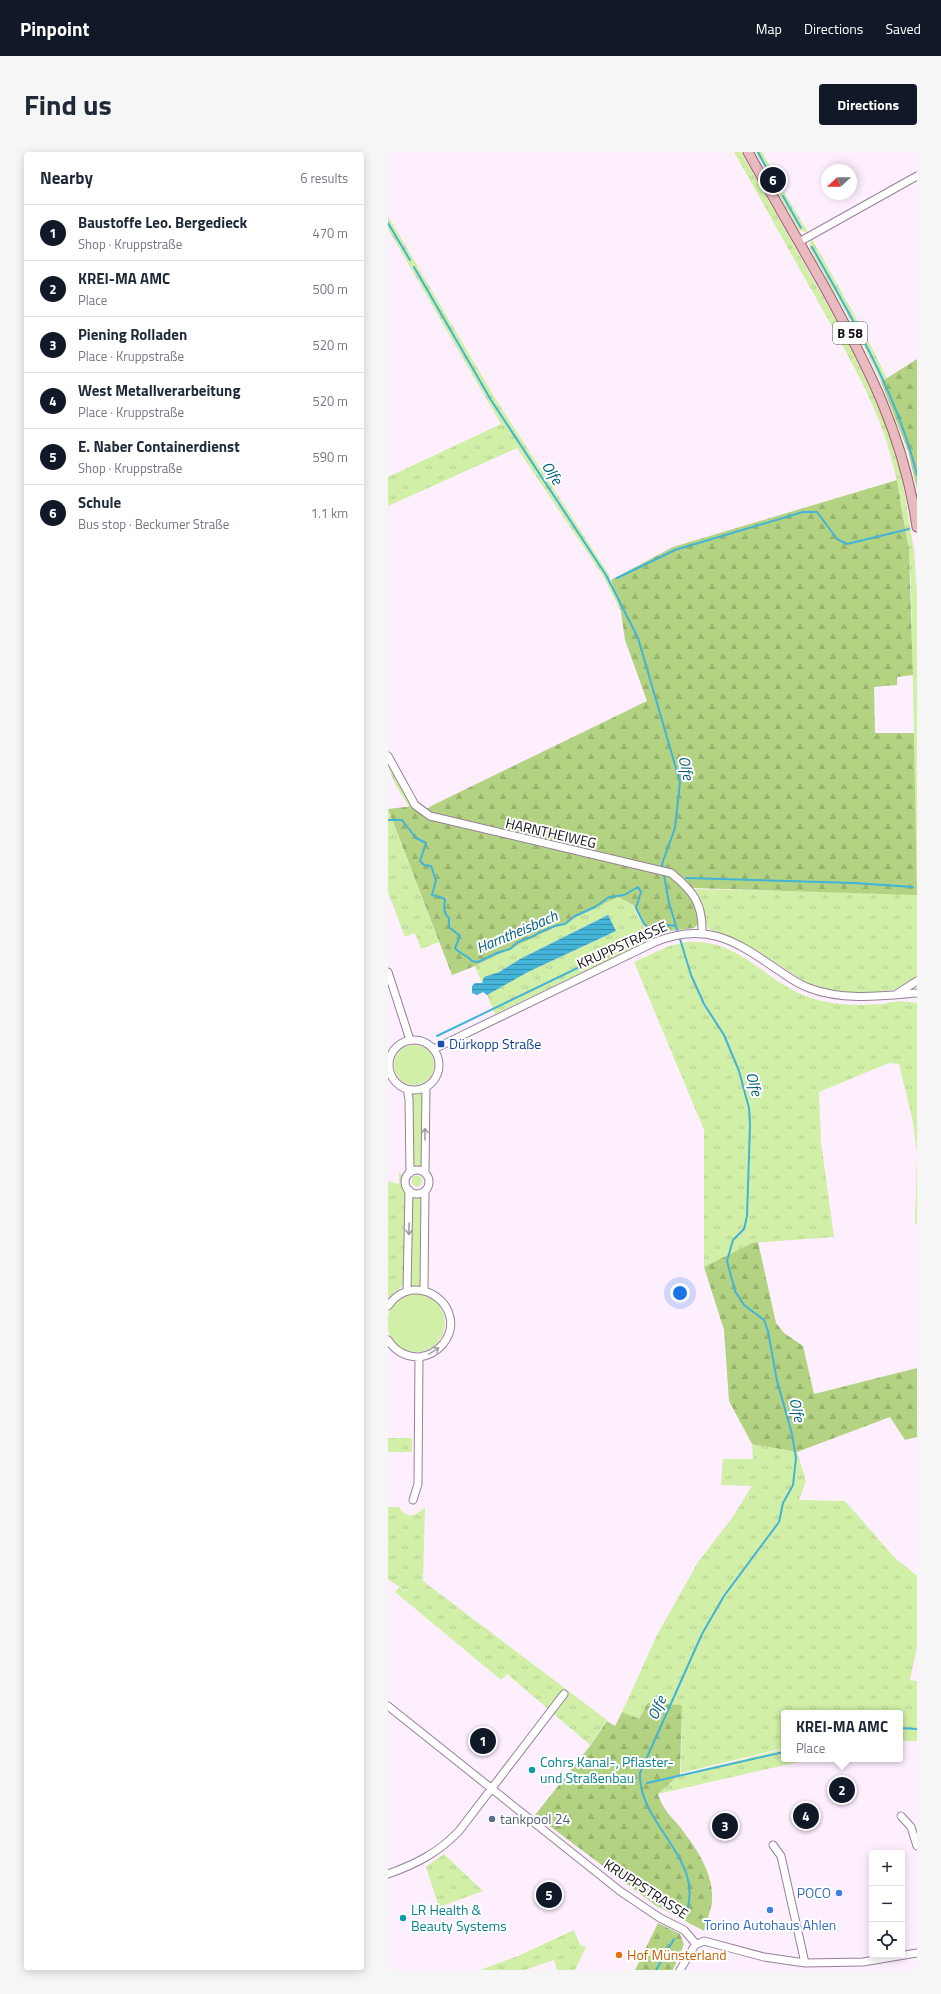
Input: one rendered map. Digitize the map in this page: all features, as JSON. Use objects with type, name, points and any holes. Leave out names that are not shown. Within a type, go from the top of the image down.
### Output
[{"type":"main road","name":"B 58","points":[[748,152],[852,337],[876,384],[887,412],[909,483],[917,527]]},
{"type":"street","points":[[799,242],[917,176]]},
{"type":"street","name":"HARNTHEIWEG","points":[[388,756],[415,805],[430,816],[671,873],[692,892],[700,907],[702,933]]},
{"type":"street","name":"KRUPPSTRASSE","points":[[435,1052],[545,994],[671,936],[686,933],[702,933],[725,939],[745,948],[808,988],[832,994],[895,995],[917,993]]},
{"type":"street","points":[[388,972],[410,1040]]},
{"type":"street","points":[[895,995],[917,981]]},
{"type":"street","points":[[410,1040],[423,1042],[435,1052],[439,1065],[438,1074],[433,1082],[426,1087],[416,1090],[407,1089],[401,1086],[390,1075],[389,1057],[398,1046],[410,1040]]},
{"type":"street","points":[[425,1173],[426,1087]]},
{"type":"street","points":[[407,1089],[409,1099],[410,1173],[406,1179],[409,1190],[408,1291]]},
{"type":"street","points":[[410,1173],[418,1170],[425,1173],[428,1176],[429,1184],[425,1191],[424,1290]]},
{"type":"street","points":[[409,1190],[417,1193],[425,1191]]},
{"type":"street","points":[[388,1306],[397,1296],[408,1291],[424,1290],[436,1295],[445,1304],[450,1322],[448,1335],[441,1346],[431,1353],[419,1356],[401,1353],[389,1344]]},
{"type":"street","points":[[413,1500],[418,1484],[419,1356]]},
{"type":"street","points":[[388,1874],[430,1856],[447,1844],[564,1694]]},
{"type":"street","name":"KRUPPSTRASSE","points":[[388,1706],[620,1891],[660,1918],[684,1930],[696,1944]]},
{"type":"street","points":[[901,1816],[911,1827],[917,1846]]},
{"type":"street","points":[[773,1845],[781,1856],[805,1963]]},
{"type":"street","points":[[680,1970],[696,1944],[707,1941],[764,1957],[805,1963],[863,1962],[917,1952]]},
{"type":"green space","points":[[734,152],[741,152],[846,338],[885,421],[902,478],[914,550],[917,594],[917,894],[911,583],[907,542],[897,482],[887,442],[874,408],[860,378]]},
{"type":"green space","points":[[755,152],[762,152],[771,168],[766,170]]},
{"type":"green space","points":[[784,192],[809,234],[798,229],[779,195]]},
{"type":"green space","points":[[388,216],[495,398],[608,573],[621,612],[603,576],[517,448],[388,506],[388,477],[501,424],[388,229]]},
{"type":"green space","points":[[812,239],[864,332],[887,378],[881,382],[858,334],[810,249],[810,242]]},
{"type":"green space","points":[[917,359],[917,489],[908,451],[881,382]]},
{"type":"green space","points":[[897,480],[909,551],[913,675],[897,677],[897,685],[874,687],[875,733],[914,733],[917,895],[692,888],[689,891],[698,908],[700,923],[694,928],[670,931],[652,939],[633,905],[618,897],[475,966],[452,975],[388,809],[413,806],[421,814],[431,806],[647,701],[625,640],[621,612],[611,580],[673,547]]},
{"type":"green space","points":[[388,760],[413,806],[409,807],[396,785],[390,773]]},
{"type":"green space","points":[[388,810],[439,942],[421,949],[415,933],[405,937],[388,892]]},
{"type":"green space","points":[[693,889],[917,894],[917,975],[910,983],[898,988],[867,993],[820,988],[810,984],[755,949],[712,931],[705,923],[703,909]]},
{"type":"green space","points":[[618,897],[632,905],[651,940],[495,1014],[487,995],[490,992],[528,972],[616,931],[608,915],[520,959],[499,972],[485,977],[482,983],[475,966]]},
{"type":"green space","points":[[686,942],[705,942],[721,946],[749,961],[790,989],[815,999],[852,1005],[882,1004],[899,1001],[917,1003],[917,1154],[913,1122],[899,1064],[889,1063],[819,1092],[821,1143],[834,1237],[752,1243],[704,1267],[704,1130],[634,962],[669,946]]},
{"type":"green space","points":[[418,1045],[425,1048],[431,1054],[434,1065],[433,1073],[425,1082],[418,1085],[410,1085],[403,1082],[395,1073],[394,1061],[397,1054],[406,1046]]},
{"type":"green space","points":[[422,1091],[421,1167],[412,1167],[412,1093]]},
{"type":"green space","points":[[917,1154],[917,1224],[915,1224]]},
{"type":"green space","points":[[399,1172],[404,1178],[406,1190],[405,1284],[388,1298],[388,1181],[399,1184]]},
{"type":"green space","points":[[417,1175],[421,1177],[423,1181],[421,1185],[417,1187],[413,1185],[411,1181],[413,1177]]},
{"type":"green space","points":[[411,1195],[421,1195],[421,1287],[411,1288]]},
{"type":"green space","points":[[758,1242],[776,1323],[784,1333],[803,1346],[814,1394],[917,1368],[917,1437],[905,1440],[890,1417],[797,1452],[752,1444],[729,1401],[724,1330],[704,1267],[752,1243]]},
{"type":"green space","points":[[416,1294],[427,1296],[440,1307],[443,1312],[445,1323],[443,1334],[432,1347],[427,1350],[416,1352],[405,1350],[392,1339],[389,1334],[387,1323],[389,1312],[400,1299],[405,1296]]},
{"type":"green space","points":[[388,1438],[412,1438],[412,1452],[388,1452]]},
{"type":"green space","points":[[752,1444],[797,1452],[806,1481],[799,1500],[845,1501],[894,1557],[917,1576],[917,1647],[910,1680],[917,1681],[917,1741],[903,1741],[903,1710],[781,1710],[781,1749],[681,1773],[682,1705],[639,1719],[622,1712],[657,1635],[698,1562],[732,1518],[752,1486],[721,1485],[723,1459],[753,1459]]},
{"type":"green space","points":[[388,1507],[399,1507],[405,1514],[412,1515],[418,1513],[425,1507],[423,1581],[607,1720],[590,1745],[507,1674],[501,1680],[395,1592],[399,1587],[404,1591],[413,1588],[404,1590],[388,1579]]},
{"type":"green space","points":[[648,1703],[682,1705],[680,1774],[658,1794],[670,1816],[698,1852],[707,1871],[712,1891],[712,1901],[704,1931],[655,1905],[535,1815],[590,1746],[607,1721],[615,1726],[622,1712],[639,1719]]},
{"type":"green space","points":[[781,1750],[781,1762],[798,1762],[658,1794],[680,1775]]},
{"type":"green space","points":[[444,1854],[483,1891],[439,1907],[426,1867]]},
{"type":"green space","points":[[658,1923],[680,1934],[684,1944],[673,1970],[635,1970]]},
{"type":"green space","points":[[574,1930],[580,1945],[586,1947],[575,1970],[557,1970],[554,1960],[525,1970],[480,1970],[518,1956]]},
{"type":"water","points":[[608,915],[616,931],[528,972],[487,995],[483,992],[477,995],[472,993],[472,986],[475,983],[482,983],[484,977],[499,972],[520,959]]},
{"type":"waterway","points":[[758,152],[766,167]]},
{"type":"waterway","points":[[783,196],[801,228]]},
{"type":"waterway","name":"Olfe","points":[[388,223],[410,260]]},
{"type":"waterway","points":[[812,247],[858,330],[886,386],[898,415],[917,475]]},
{"type":"waterway","name":"Olfe","points":[[414,267],[491,400],[606,575],[638,638],[680,782],[675,828],[662,864],[669,903],[691,975],[704,1004],[724,1035],[739,1071],[749,1108],[750,1125],[747,1216],[744,1229],[733,1240],[727,1261],[735,1291],[744,1305],[764,1320],[768,1331],[777,1381],[792,1434],[796,1458],[793,1485],[783,1503],[779,1522],[724,1596],[702,1634],[640,1773],[642,1792],[650,1810],[681,1861],[688,1878],[689,1897],[684,1918]]},
{"type":"waterway","points":[[617,578],[675,550],[803,512],[817,512],[837,539],[847,544],[909,529]]},
{"type":"waterway","name":"Harntheisbach","points":[[388,820],[402,820],[416,838],[426,843],[420,861],[424,865],[431,866],[436,880],[432,895],[445,900],[444,910],[449,918],[449,927],[460,936],[455,948],[472,961],[478,962],[510,949],[518,942],[555,926],[565,924],[575,916],[595,907],[609,897],[624,895],[638,887],[641,892],[636,908],[644,924],[654,931],[668,925],[676,926]]},
{"type":"waterway","points":[[686,878],[854,883],[913,887]]},
{"type":"waterway","points":[[437,1036],[654,931]]},
{"type":"waterway","points":[[903,1728],[917,1729]]},
{"type":"waterway","points":[[647,1783],[781,1753]]},
{"type":"waterway","name":"Olfe","points":[[656,1970],[674,1939]]},
{"type":"place","name":"Schule","points":[[773,180]]},
{"type":"place","name":"Dürkopp Straße","points":[[441,1044]]},
{"type":"place","name":"Baustoffe Leo. Bergedieck","points":[[483,1741]]},
{"type":"place","name":"Cohrs Kanal-, Pflaster- und Straßenbau","points":[[532,1770]]},
{"type":"place","name":"KREI-MA AMC","points":[[842,1790]]},
{"type":"place","name":"West Metallverarbeitung","points":[[806,1816]]},
{"type":"place","name":"tankpool 24","points":[[492,1819]]},
{"type":"place","name":"Piening Rolladen","points":[[725,1826]]},
{"type":"place","name":"POCO","points":[[839,1893]]},
{"type":"place","name":"E. Naber Containerdienst","points":[[549,1895]]},
{"type":"place","name":"Torino Autohaus Ahlen","points":[[770,1910]]},
{"type":"place","name":"LR Health & Beauty Systems","points":[[403,1918]]},
{"type":"place","name":"Hof Münsterland","points":[[619,1955]]}]
